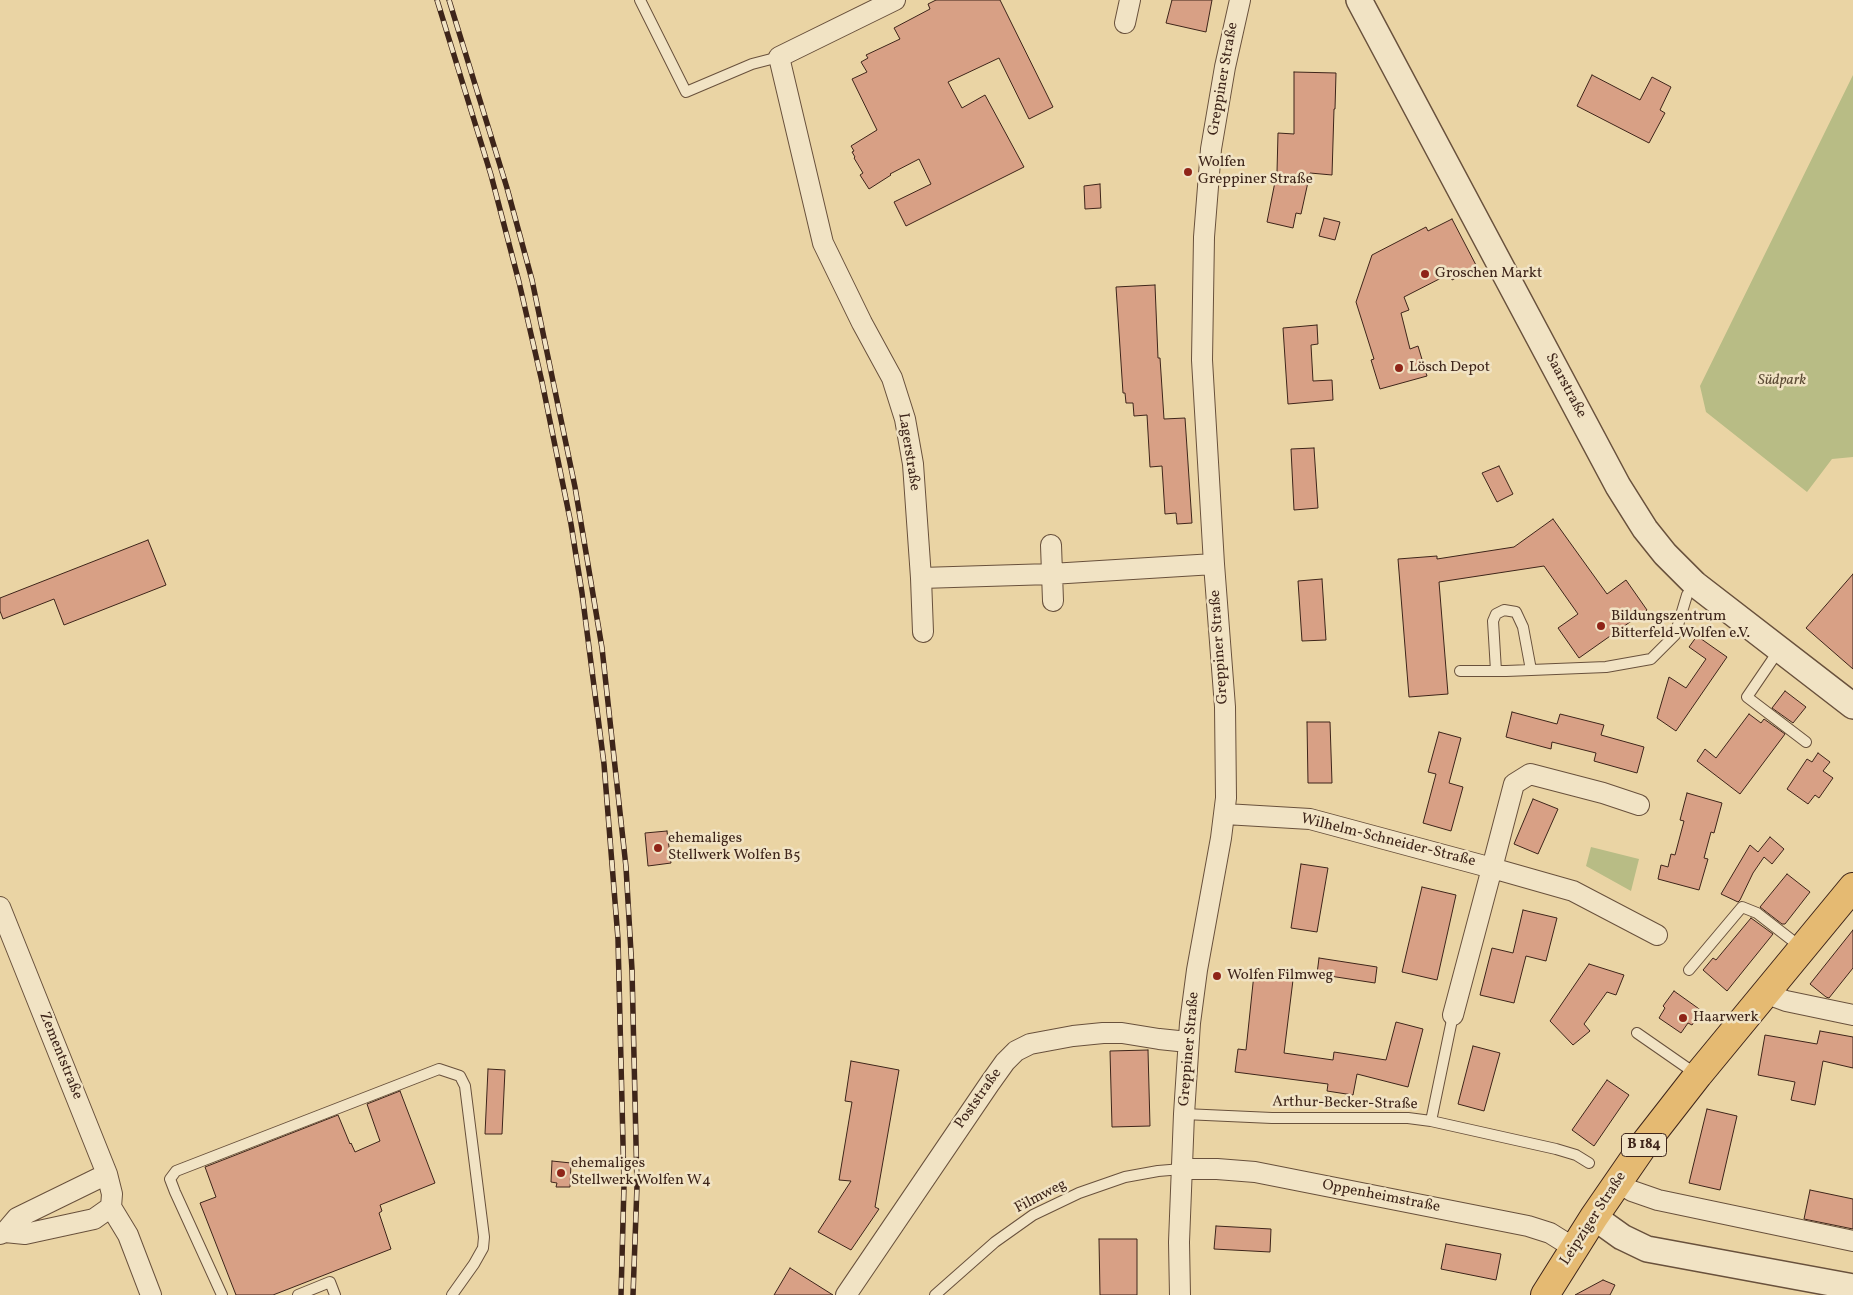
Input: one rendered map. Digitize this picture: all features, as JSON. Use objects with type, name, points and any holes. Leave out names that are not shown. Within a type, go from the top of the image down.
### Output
[{"type":"main road","name":"Leipziger Straße","points":[[1545,1295],[1594,1217],[1645,1142],[1853,887]]},
{"type":"street","points":[[779,57],[895,0]]},
{"type":"street","points":[[1125,23],[1130,0]]},
{"type":"street","name":"Greppiner Straße","points":[[1180,1295],[1179,1242],[1188,1042],[1198,970],[1225,814],[1225,707],[1214,564],[1202,360],[1204,237],[1211,149],[1225,67],[1240,0]]},
{"type":"street","name":"Saarstraße","points":[[1359,0],[1618,486],[1652,539],[1695,584],[1853,706]]},
{"type":"street","name":"Lagerstraße","points":[[779,57],[823,243],[862,323],[892,378],[905,419],[913,464],[923,632]]},
{"type":"street","points":[[1051,545],[1053,601]]},
{"type":"street","points":[[921,578],[1051,574],[1214,564]]},
{"type":"street","name":"Wilhelm-Schneider-Straße","points":[[1453,1015],[1514,784],[1530,774],[1603,793],[1639,805]]},
{"type":"street","name":"Wilhelm-Schneider-Straße","points":[[1225,814],[1310,819],[1492,868],[1573,891],[1657,935]]},
{"type":"street","name":"Zementstraße","points":[[0,907],[107,1174],[112,1194],[111,1207]]},
{"type":"street","points":[[1768,990],[1778,998],[1786,1001],[1853,1015]]},
{"type":"street","name":"Poststraße","points":[[846,1295],[990,1083],[1005,1062],[1016,1051],[1030,1044],[1072,1036],[1103,1033],[1122,1033],[1159,1040],[1188,1042]]},
{"type":"street","name":"Oppenheimstraße","points":[[1182,1169],[1255,1172],[1528,1226],[1550,1234],[1574,1248]]},
{"type":"street","points":[[3,1233],[17,1218],[107,1174]]},
{"type":"street","points":[[1617,1182],[1632,1191],[1658,1200],[1853,1241]]},
{"type":"street","points":[[3,1233],[25,1234],[94,1219],[111,1207],[128,1235],[151,1295]]},
{"type":"street","points":[[1594,1217],[1622,1237],[1647,1249],[1853,1287]]},
{"type":"lane","points":[[640,0],[686,92],[752,64],[779,57]]},
{"type":"lane","points":[[1460,671],[1606,667],[1651,659],[1675,635],[1687,595],[1695,584]]},
{"type":"lane","points":[[1496,671],[1493,621],[1496,614],[1504,610],[1516,612],[1523,626],[1531,670]]},
{"type":"lane","points":[[1780,649],[1747,697],[1806,742]]},
{"type":"lane","points":[[1689,970],[1742,907],[1757,913],[1802,949]]},
{"type":"lane","points":[[1431,1121],[1453,1015]]},
{"type":"lane","points":[[1637,1034],[1698,1076]]},
{"type":"lane","points":[[222,1295],[170,1179],[176,1171],[439,1069],[460,1076],[465,1086],[484,1237],[483,1248],[452,1295]]},
{"type":"lane","name":"Arthur-Becker-Straße","points":[[1184,1114],[1272,1118],[1408,1118],[1431,1121],[1568,1151],[1588,1163]]},
{"type":"lane","name":"Filmweg","points":[[935,1295],[994,1242],[1033,1215],[1079,1193],[1125,1177],[1182,1169]]},
{"type":"lane","points":[[298,1295],[330,1282],[335,1295]]},
{"type":"green space","name":"Südpark","points":[[1853,75],[1853,457],[1832,459],[1807,492],[1706,412],[1700,386]]},
{"type":"green space","points":[[1591,847],[1639,859],[1631,891],[1586,866]]},
{"type":"building","points":[[936,0],[1000,0],[1053,107],[1029,119],[999,58],[948,82],[962,108],[985,95],[1024,167],[906,226],[894,202],[931,184],[919,159],[890,174],[869,189],[860,175],[863,173],[854,158],[852,152],[854,151],[851,146],[877,130],[852,79],[867,72],[861,62],[868,58],[866,55],[900,39],[894,28],[930,9],[928,4]]},
{"type":"building","points":[[1172,0],[1212,0],[1206,32],[1166,23]]},
{"type":"building","points":[[1294,72],[1336,73],[1332,175],[1310,173],[1301,214],[1296,213],[1293,228],[1267,222],[1277,172],[1278,133],[1294,134]]},
{"type":"building","points":[[1592,75],[1640,100],[1652,77],[1671,87],[1660,110],[1665,113],[1649,143],[1577,106]]},
{"type":"building","points":[[1100,184],[1101,208],[1085,209],[1084,186]]},
{"type":"building","points":[[1324,218],[1340,222],[1335,240],[1319,236]]},
{"type":"building","points":[[1452,219],[1477,267],[1452,280],[1449,274],[1404,297],[1409,310],[1401,313],[1410,349],[1418,346],[1427,376],[1380,389],[1371,360],[1374,359],[1356,302],[1372,255],[1426,227],[1428,231]]},
{"type":"building","points":[[1155,285],[1158,358],[1160,358],[1164,419],[1185,418],[1192,523],[1177,524],[1176,513],[1165,514],[1162,466],[1150,467],[1147,415],[1134,416],[1133,403],[1126,403],[1125,393],[1123,393],[1116,287]]},
{"type":"building","points":[[1317,325],[1318,344],[1311,345],[1313,381],[1332,380],[1333,400],[1288,404],[1283,328]]},
{"type":"building","points":[[1314,448],[1318,508],[1294,510],[1291,449]]},
{"type":"building","points":[[1499,466],[1513,494],[1497,502],[1482,473]]},
{"type":"building","points":[[1553,519],[1607,594],[1626,580],[1647,610],[1579,658],[1558,628],[1578,614],[1544,566],[1439,582],[1448,694],[1409,697],[1398,559],[1437,556],[1437,559],[1514,547]]},
{"type":"building","points":[[148,540],[166,585],[64,625],[54,599],[3,619],[0,611],[0,598]]},
{"type":"building","points":[[1853,574],[1853,669],[1806,628]]},
{"type":"building","points":[[1322,579],[1326,640],[1302,641],[1298,581]]},
{"type":"building","points":[[1697,636],[1727,657],[1676,731],[1657,718],[1669,677],[1686,688],[1706,659],[1689,647]]},
{"type":"building","points":[[1785,691],[1806,707],[1793,723],[1772,708]]},
{"type":"building","points":[[1512,712],[1557,724],[1560,714],[1604,725],[1601,735],[1644,747],[1637,773],[1594,761],[1596,753],[1552,742],[1551,749],[1506,737]]},
{"type":"building","points":[[1749,714],[1761,723],[1764,719],[1785,734],[1740,794],[1697,761],[1705,749],[1716,758]]},
{"type":"building","points":[[1307,722],[1330,722],[1332,783],[1308,783]]},
{"type":"building","points":[[1439,732],[1461,738],[1449,783],[1463,787],[1451,831],[1423,823],[1436,774],[1428,772]]},
{"type":"building","points":[[1818,753],[1830,762],[1823,771],[1833,778],[1819,798],[1815,795],[1808,804],[1787,789],[1807,759],[1812,762]]},
{"type":"building","points":[[1687,793],[1722,803],[1714,833],[1711,832],[1704,858],[1708,859],[1699,890],[1658,879],[1661,865],[1668,867],[1671,854],[1675,855],[1684,821],[1680,820]]},
{"type":"building","points":[[1533,799],[1558,809],[1538,854],[1514,844]]},
{"type":"building","name":"ehemaliges Stellwerk Wolfen B5","points":[[667,831],[671,863],[648,866],[645,833]]},
{"type":"building","points":[[1770,837],[1784,849],[1772,864],[1764,857],[1753,873],[1738,902],[1721,894],[1750,845],[1758,852]]},
{"type":"building","points":[[1301,864],[1328,868],[1317,932],[1291,928]]},
{"type":"building","points":[[1787,874],[1810,892],[1785,924],[1782,924],[1760,907]]},
{"type":"building","points":[[1422,887],[1456,895],[1437,980],[1402,972]]},
{"type":"building","points":[[1523,910],[1557,918],[1546,961],[1526,956],[1514,1003],[1480,995],[1492,948],[1513,953]]},
{"type":"building","points":[[1751,918],[1773,934],[1727,991],[1703,970],[1713,958],[1716,960]]},
{"type":"building","points":[[1853,930],[1853,968],[1829,998],[1826,997],[1810,984]]},
{"type":"building","points":[[1319,958],[1377,967],[1375,983],[1317,974]]},
{"type":"building","points":[[1589,964],[1624,975],[1616,995],[1607,992],[1584,1024],[1590,1031],[1573,1045],[1550,1021]]},
{"type":"building","points":[[1254,974],[1293,980],[1284,1053],[1333,1060],[1334,1052],[1386,1060],[1396,1022],[1423,1029],[1408,1087],[1357,1074],[1353,1095],[1327,1091],[1328,1084],[1235,1072],[1238,1049],[1246,1050]]},
{"type":"building","points":[[1674,991],[1702,1011],[1692,1025],[1688,1023],[1681,1033],[1659,1018],[1665,1008],[1663,1006]]},
{"type":"building","points":[[1820,1031],[1853,1037],[1853,1068],[1823,1061],[1815,1105],[1791,1100],[1795,1082],[1758,1075],[1765,1035],[1817,1044]]},
{"type":"building","points":[[1473,1046],[1500,1053],[1484,1111],[1458,1104]]},
{"type":"building","points":[[1148,1050],[1150,1126],[1112,1127],[1110,1051]]},
{"type":"building","points":[[851,1061],[899,1070],[875,1207],[879,1209],[851,1250],[818,1232],[851,1181],[839,1180],[852,1102],[845,1101]]},
{"type":"building","points":[[488,1069],[505,1070],[502,1134],[485,1134]]},
{"type":"building","points":[[1607,1080],[1629,1095],[1594,1146],[1572,1130]]},
{"type":"building","points":[[400,1091],[435,1183],[380,1205],[382,1211],[379,1213],[391,1249],[273,1295],[236,1295],[200,1203],[216,1197],[205,1167],[338,1115],[355,1152],[380,1141],[367,1104]]},
{"type":"building","points":[[1707,1109],[1737,1116],[1720,1190],[1689,1183]]},
{"type":"building","name":"ehemaliges Stellwerk Wolfen W4","points":[[552,1161],[571,1163],[570,1187],[556,1187],[557,1183],[551,1182]]},
{"type":"building","points":[[1810,1190],[1853,1199],[1853,1229],[1804,1219]]},
{"type":"building","points":[[1216,1226],[1271,1229],[1270,1252],[1214,1249]]},
{"type":"building","points":[[1099,1239],[1137,1239],[1137,1295],[1100,1295]]},
{"type":"building","points":[[1446,1244],[1501,1254],[1496,1280],[1441,1269]]},
{"type":"building","points":[[790,1268],[833,1295],[774,1295]]},
{"type":"building","points":[[1603,1280],[1615,1285],[1610,1295],[1575,1295]]},
{"type":"railway","points":[[437,0],[491,175],[519,282],[571,524],[582,593],[604,764],[618,939],[624,1185],[621,1295]]},
{"type":"railway","points":[[449,0],[507,188],[532,280],[575,487],[602,648],[626,867],[632,970],[637,1186],[633,1295]]},
{"type":"place","name":"Wolfen Greppiner Straße","points":[[1188,172]]},
{"type":"place","name":"Groschen Markt","points":[[1425,274]]},
{"type":"place","name":"Lösch Depot","points":[[1399,368]]},
{"type":"place","name":"Bildungszentrum Bitterfeld-Wolfen e.V.","points":[[1601,626]]},
{"type":"place","name":"ehemaliges Stellwerk Wolfen B5","points":[[658,848]]},
{"type":"place","name":"Wolfen Filmweg","points":[[1217,976]]},
{"type":"place","name":"Haarwerk","points":[[1683,1018]]},
{"type":"place","name":"ehemaliges Stellwerk Wolfen W4","points":[[561,1173]]}]
